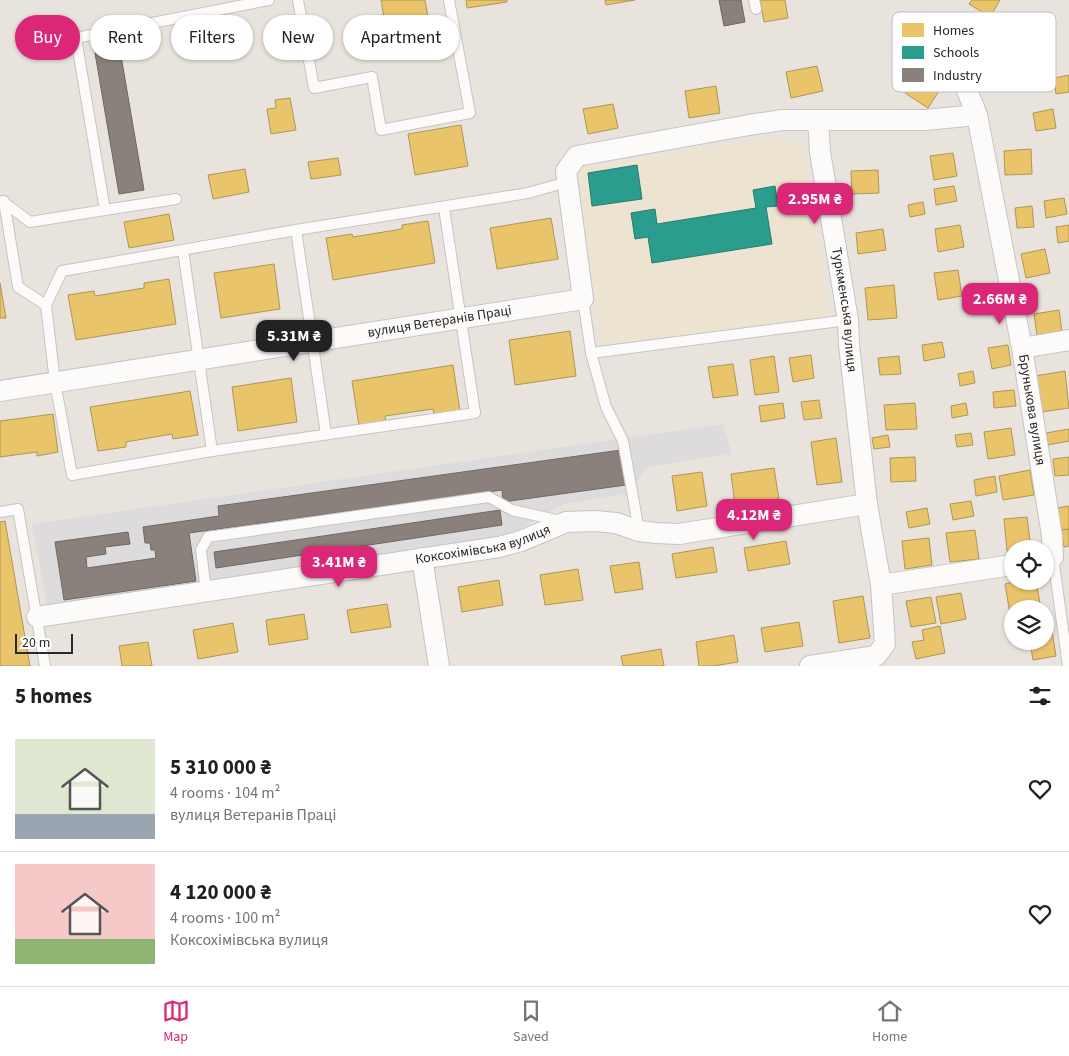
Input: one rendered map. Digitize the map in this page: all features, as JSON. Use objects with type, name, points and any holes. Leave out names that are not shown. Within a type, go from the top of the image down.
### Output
[{"type":"street","name":"Брунькова вулиця","points":[[968,92],[977,114],[1022,348],[1056,557]]},
{"type":"street","points":[[583,299],[566,172],[577,156],[782,120],[925,120],[977,114]]},
{"type":"street","name":"Туркменська вулиця","points":[[810,666],[876,656],[885,644],[881,585],[867,504],[849,345],[848,320],[820,152],[818,120]]},
{"type":"street","name":"вулиця Ветеранів Праці","points":[[0,391],[583,299]]},
{"type":"street","points":[[1022,348],[1069,340]]},
{"type":"street","name":"Коксохімівська вулиця","points":[[37,617],[498,547],[522,542],[566,522],[595,520],[616,523],[639,531],[679,534],[867,504]]},
{"type":"street","points":[[422,558],[439,666]]},
{"type":"street","points":[[881,585],[1004,566]]},
{"type":"lane","points":[[105,210],[76,38],[269,0]]},
{"type":"lane","points":[[298,0],[314,88],[372,77],[382,130],[470,113],[449,0]]},
{"type":"lane","points":[[444,208],[475,413],[212,451],[72,475],[55,382],[46,305],[62,271],[296,230],[444,208],[528,193],[567,182]]},
{"type":"lane","points":[[2,201],[30,222],[176,198]]},
{"type":"lane","points":[[2,201],[18,287],[46,305]]},
{"type":"lane","points":[[296,230],[326,434]]},
{"type":"lane","points":[[183,250],[212,451]]},
{"type":"lane","points":[[583,299],[591,353],[606,407],[623,441],[639,531]]},
{"type":"lane","points":[[591,353],[848,320]]},
{"type":"lane","points":[[206,591],[201,550],[208,537],[490,497],[512,510],[566,522]]},
{"type":"lane","points":[[0,512],[18,509],[45,666]]},
{"type":"lane","points":[[1056,557],[1068,666]]},
{"type":"shaded area","points":[[761,139],[783,139],[798,146],[806,162],[812,184],[828,316],[602,345],[577,168]]},
{"type":"shaded area","points":[[723,424],[732,454],[647,467],[628,494],[565,504],[498,541],[48,611],[32,524]]},
{"type":"building: Homes","points":[[381,0],[425,0],[428,15],[384,15]]},
{"type":"building: Homes","points":[[466,0],[507,0],[507,2],[467,8]]},
{"type":"building: Homes","points":[[605,0],[635,0],[606,5]]},
{"type":"building: Homes","points":[[760,0],[785,0],[788,18],[764,22]]},
{"type":"building: Homes","points":[[972,0],[1000,0],[993,12],[982,12],[969,4]]},
{"type":"building: Homes","points":[[817,66],[823,91],[791,98],[786,72]]},
{"type":"building: Homes","points":[[1069,75],[1069,92],[1056,94],[1056,78]]},
{"type":"building: Homes","points":[[716,86],[720,113],[689,118],[685,91]]},
{"type":"building: Homes","points":[[906,92],[938,92],[928,108]]},
{"type":"building: Homes","points":[[290,98],[296,130],[271,134],[267,109],[276,108],[275,100]]},
{"type":"building: Homes","points":[[613,104],[618,128],[588,134],[583,109]]},
{"type":"building: Homes","points":[[1053,109],[1056,128],[1036,131],[1033,113]]},
{"type":"building: Homes","points":[[461,125],[468,166],[415,175],[408,134]]},
{"type":"building: Homes","points":[[1031,149],[1032,174],[1005,175],[1004,151]]},
{"type":"building: Homes","points":[[953,153],[957,176],[934,180],[930,156]]},
{"type":"building: Homes","points":[[338,158],[341,175],[311,179],[308,162]]},
{"type":"building: Homes","points":[[245,169],[249,192],[213,199],[208,175]]},
{"type":"building: Homes","points":[[878,170],[879,193],[852,194],[851,171]]},
{"type":"building: Homes","points":[[954,186],[957,201],[936,205],[934,189]]},
{"type":"building: Homes","points":[[1064,198],[1067,214],[1046,218],[1044,201]]},
{"type":"building: Homes","points":[[923,202],[925,214],[910,217],[908,205]]},
{"type":"building: Homes","points":[[1032,206],[1034,227],[1017,228],[1015,208]]},
{"type":"building: Homes","points":[[169,214],[174,240],[129,248],[124,222]]},
{"type":"building: Homes","points":[[551,218],[558,259],[497,269],[490,228]]},
{"type":"building: Homes","points":[[428,221],[435,263],[333,280],[326,238],[352,234],[353,237],[402,229],[402,225]]},
{"type":"building: Homes","points":[[960,225],[964,247],[938,252],[935,229]]},
{"type":"building: Homes","points":[[1069,225],[1069,241],[1058,243],[1056,227]]},
{"type":"building: Homes","points":[[883,229],[886,250],[858,254],[856,233]]},
{"type":"building: Homes","points":[[1045,249],[1050,273],[1026,278],[1021,254]]},
{"type":"building: Homes","points":[[274,264],[280,309],[221,318],[214,273]]},
{"type":"building: Homes","points":[[958,270],[962,296],[938,300],[934,273]]},
{"type":"building: Homes","points":[[169,279],[176,324],[76,340],[68,295],[94,291],[95,296],[144,288],[144,283]]},
{"type":"building: Homes","points":[[0,283],[6,318],[0,318]]},
{"type":"building: Homes","points":[[894,285],[897,318],[868,320],[865,288]]},
{"type":"building: Homes","points":[[1059,310],[1062,331],[1037,335],[1034,314]]},
{"type":"building: Homes","points":[[570,331],[576,376],[515,385],[509,340]]},
{"type":"building: Homes","points":[[942,342],[945,357],[924,361],[922,345]]},
{"type":"building: Homes","points":[[1008,345],[1011,365],[992,369],[988,348]]},
{"type":"building: Homes","points":[[811,355],[814,378],[793,382],[789,358]]},
{"type":"building: Homes","points":[[774,356],[779,392],[755,395],[750,360]]},
{"type":"building: Homes","points":[[899,356],[901,374],[880,375],[878,358]]},
{"type":"building: Homes","points":[[733,364],[738,395],[713,398],[708,367]]},
{"type":"building: Homes","points":[[453,365],[460,411],[434,414],[433,409],[385,416],[386,422],[359,426],[352,381]]},
{"type":"building: Homes","points":[[973,371],[975,383],[960,386],[958,374]]},
{"type":"building: Homes","points":[[1065,371],[1069,408],[1041,412],[1035,376]]},
{"type":"building: Homes","points":[[291,378],[297,422],[238,431],[232,387]]},
{"type":"building: Homes","points":[[1014,390],[1016,406],[994,408],[993,392]]},
{"type":"building: Homes","points":[[190,391],[198,435],[173,439],[172,434],[126,442],[126,447],[98,451],[90,407]]},
{"type":"building: Homes","points":[[819,400],[822,418],[804,420],[801,402]]},
{"type":"building: Homes","points":[[783,403],[785,418],[761,422],[759,406]]},
{"type":"building: Homes","points":[[915,403],[917,429],[886,430],[884,405]]},
{"type":"building: Homes","points":[[966,403],[968,415],[952,418],[951,406]]},
{"type":"building: Homes","points":[[53,414],[58,452],[37,456],[37,452],[0,457],[0,421]]},
{"type":"building: Homes","points":[[1011,428],[1015,455],[988,459],[984,432]]},
{"type":"building: Homes","points":[[1069,429],[1069,441],[1048,445],[1046,433]]},
{"type":"building: Homes","points":[[971,433],[973,445],[957,447],[955,435]]},
{"type":"building: Homes","points":[[888,435],[890,447],[874,449],[872,438]]},
{"type":"building: Homes","points":[[836,438],[842,482],[817,485],[811,442]]},
{"type":"building: Homes","points":[[915,457],[916,481],[891,482],[890,458]]},
{"type":"building: Homes","points":[[1069,457],[1069,475],[1055,476],[1053,459]]},
{"type":"building: Homes","points":[[774,468],[779,499],[735,505],[731,474]]},
{"type":"building: Homes","points":[[1030,470],[1034,495],[1003,500],[999,476]]},
{"type":"building: Homes","points":[[702,472],[707,506],[677,511],[672,476]]},
{"type":"building: Homes","points":[[995,476],[997,492],[976,496],[974,480]]},
{"type":"building: Homes","points":[[971,501],[974,516],[953,520],[950,504]]},
{"type":"building: Homes","points":[[1069,506],[1069,529],[1061,530],[1057,508]]},
{"type":"building: Homes","points":[[927,508],[930,524],[909,528],[906,512]]},
{"type":"building: Homes","points":[[1027,517],[1030,540],[1006,540],[1004,519]]},
{"type":"building: Homes","points":[[5,521],[30,666],[0,666],[0,522]]},
{"type":"building: Homes","points":[[1069,529],[1069,546],[1064,547],[1061,530]]},
{"type":"building: Homes","points":[[975,530],[979,559],[950,562],[946,533]]},
{"type":"building: Homes","points":[[929,538],[932,565],[905,569],[902,541]]},
{"type":"building: Homes","points":[[786,541],[790,564],[748,571],[744,548]]},
{"type":"building: Homes","points":[[713,547],[717,572],[676,578],[672,554]]},
{"type":"building: Homes","points":[[639,562],[643,589],[615,593],[610,566]]},
{"type":"building: Homes","points":[[578,569],[583,600],[545,605],[540,575]]},
{"type":"building: Homes","points":[[499,580],[503,605],[462,612],[458,587]]},
{"type":"building: Homes","points":[[1006,590],[1038,590],[1039,600],[1008,600]]},
{"type":"building: Homes","points":[[961,593],[966,619],[941,624],[936,597]]},
{"type":"building: Homes","points":[[863,596],[870,638],[839,643],[833,601]]},
{"type":"building: Homes","points":[[931,597],[936,623],[911,627],[906,601]]},
{"type":"building: Homes","points":[[387,604],[391,627],[351,633],[347,610]]},
{"type":"building: Homes","points":[[304,614],[308,639],[269,645],[266,620]]},
{"type":"building: Homes","points":[[799,622],[803,646],[765,652],[761,628]]},
{"type":"building: Homes","points":[[233,623],[238,652],[198,659],[193,630]]},
{"type":"building: Homes","points":[[940,626],[945,653],[916,659],[912,642],[924,640],[922,630]]},
{"type":"building: Homes","points":[[734,635],[738,662],[699,666],[696,642]]},
{"type":"building: Homes","points":[[148,642],[152,666],[122,666],[119,646]]},
{"type":"building: Homes","points":[[1054,644],[1056,656],[1033,660],[1031,650],[1054,650]]},
{"type":"building: Homes","points":[[661,649],[664,666],[623,666],[621,656]]},
{"type":"building: Schools","points":[[637,165],[642,199],[592,206],[588,173]]},
{"type":"building: Schools","points":[[775,186],[778,206],[766,207],[772,244],[652,263],[648,237],[635,239],[631,213],[655,209],[657,224],[756,208],[753,190]]},
{"type":"building: Industry","points":[[719,0],[741,0],[745,22],[724,26]]},
{"type":"building: Industry","points":[[96,60],[122,60],[144,190],[119,194]]},
{"type":"building: Industry","points":[[621,450],[626,485],[503,502],[502,490],[189,533],[196,581],[64,600],[55,542],[128,532],[130,544],[105,547],[106,554],[86,557],[87,568],[156,558],[155,550],[151,550],[150,543],[145,543],[143,527],[219,516],[218,506]]},
{"type":"building: Industry","points":[[500,510],[502,525],[216,568],[214,552]]}]
